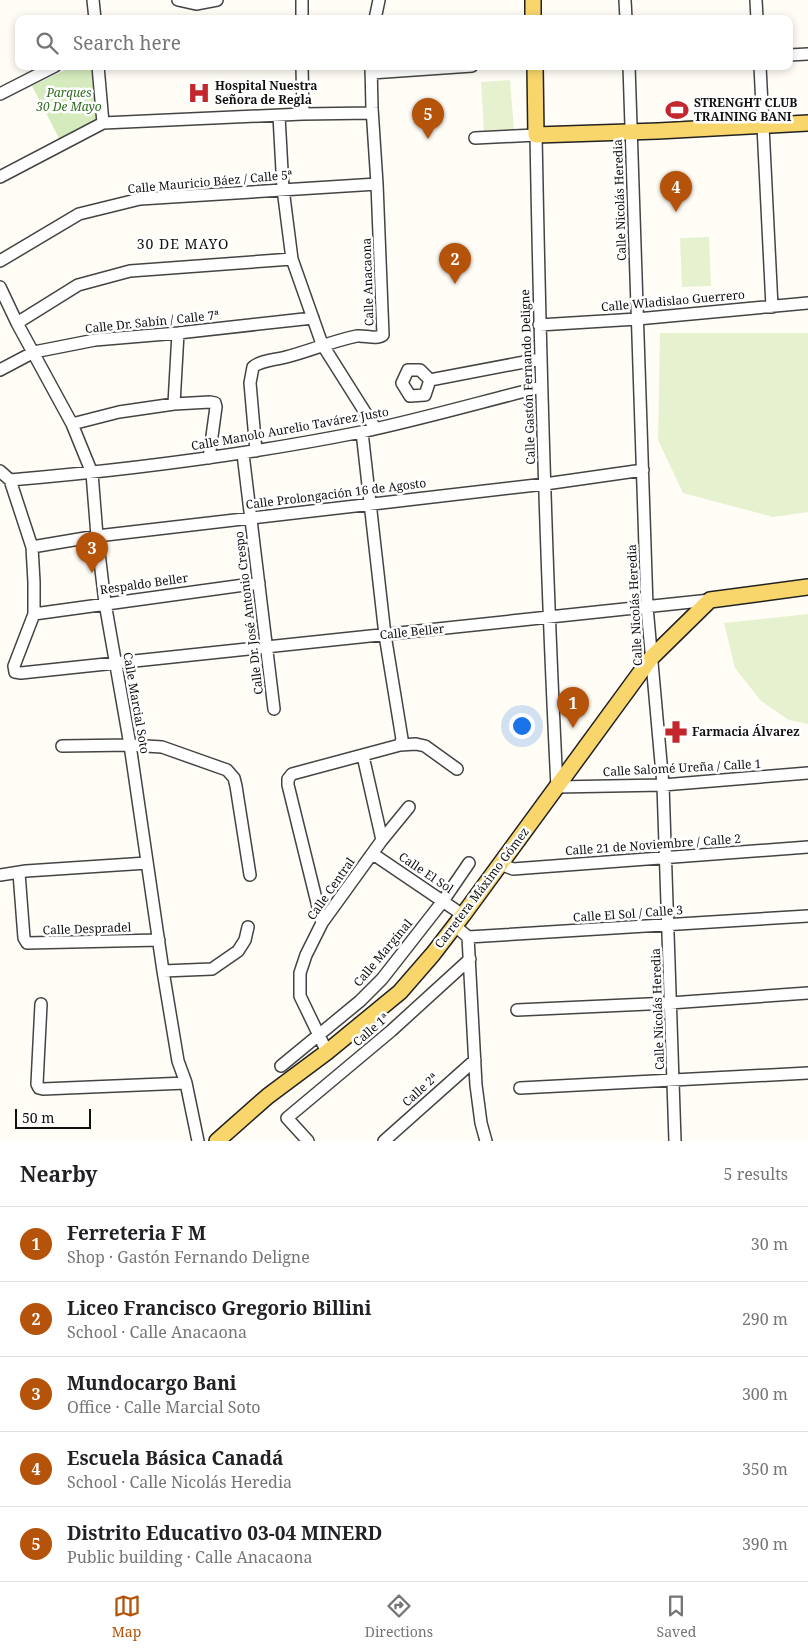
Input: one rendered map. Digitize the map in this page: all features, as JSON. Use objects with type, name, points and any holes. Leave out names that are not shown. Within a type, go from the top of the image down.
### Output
[{"type":"main road","points":[[532,0],[533,15]]},
{"type":"main road","points":[[535,70],[536,135],[808,123]]},
{"type":"main road","name":"Calle Beller","points":[[710,600],[808,587]]},
{"type":"main road","name":"Carretera Máximo Gómez","points":[[217,1141],[268,1096],[327,1052],[400,992],[433,954],[651,658],[710,600]]},
{"type":"street","points":[[93,0],[95,15]]},
{"type":"street","points":[[178,0],[196,4],[217,0]]},
{"type":"street","points":[[302,0],[302,15]]},
{"type":"street","points":[[376,15],[379,0]]},
{"type":"street","points":[[625,0],[626,15]]},
{"type":"street","points":[[756,0],[757,15]]},
{"type":"street","points":[[793,55],[808,54]]},
{"type":"street","points":[[0,94],[47,70]]},
{"type":"street","points":[[98,70],[103,123]]},
{"type":"street","points":[[302,70],[303,114]]},
{"type":"street","name":"Calle Anacaona","points":[[256,451],[250,383],[252,368],[257,364],[286,357],[322,344],[360,336],[380,337],[383,335],[371,70]]},
{"type":"street","name":"Calle Nicolás Heredia","points":[[629,70],[646,607],[663,785],[667,858],[675,1141]]},
{"type":"street","points":[[760,70],[772,307]]},
{"type":"street","points":[[0,177],[103,123],[303,114],[372,113]]},
{"type":"street","points":[[279,116],[283,189],[292,259],[322,344],[375,428]]},
{"type":"street","points":[[475,138],[536,135]]},
{"type":"street","name":"Calle Gastón Fernando Deligne","points":[[536,135],[540,359],[548,617],[557,787]]},
{"type":"street","name":"Calle Mauricio Báez / Calle 5ª","points":[[0,261],[79,214],[140,199],[377,184]]},
{"type":"street","points":[[17,323],[78,285],[130,271],[292,259]]},
{"type":"street","name":"Calle Marcial Soto","points":[[0,287],[17,323],[72,424],[92,473],[96,536],[105,603],[130,745],[163,971],[178,1061],[186,1083],[198,1141]]},
{"type":"street","name":"Calle Wladislao Guerrero","points":[[540,324],[637,319],[808,303]]},
{"type":"street","name":"Calle Dr. Sabín / Calle 7ª","points":[[0,370],[34,352],[95,340],[313,318]]},
{"type":"street","points":[[174,404],[178,333]]},
{"type":"street","points":[[430,380],[540,359]]},
{"type":"street","name":"Calle Manolo Aurelio Tavárez Justo","points":[[10,480],[92,473],[243,454],[362,432],[541,386]]},
{"type":"street","points":[[72,424],[119,412],[174,404],[215,403],[209,458]]},
{"type":"street","points":[[362,432],[385,635],[402,739],[400,745]]},
{"type":"street","name":"Calle Dr. José Antonio Crespo","points":[[243,454],[274,709]]},
{"type":"street","name":"Calle Prolongación 16 de Agosto","points":[[32,547],[96,536],[545,484],[643,470]]},
{"type":"street","points":[[0,471],[10,480],[32,547],[34,614]]},
{"type":"street","name":"Respaldo Beller","points":[[34,614],[259,583]]},
{"type":"street","name":"Calle Beller","points":[[34,614],[14,666],[15,672],[115,664],[710,600]]},
{"type":"street","points":[[322,923],[288,785],[288,779],[292,774],[400,745],[416,744],[425,746],[457,769]]},
{"type":"street","points":[[62,746],[130,745],[162,747],[227,770],[234,778],[236,786],[250,875]]},
{"type":"street","points":[[362,756],[382,840]]},
{"type":"street","name":"Calle Salomé Ureña / Calle 1","points":[[557,787],[663,785],[808,774]]},
{"type":"street","name":"Calle Central","points":[[327,1052],[300,996],[300,973],[322,923],[382,840],[409,807]]},
{"type":"street","name":"Calle 21 de Noviembre / Calle 2","points":[[500,864],[513,869],[808,847]]},
{"type":"street","name":"Calle El Sol","points":[[373,854],[443,901],[458,920]]},
{"type":"street","points":[[0,875],[147,863]]},
{"type":"street","name":"Calle Marginal","points":[[281,1066],[360,1001],[382,979],[443,901],[469,863]]},
{"type":"street","name":"Calle Despradel","points":[[19,873],[24,938],[27,943],[159,940]]},
{"type":"street","name":"Calle El Sol / Calle 3","points":[[468,938],[808,916]]},
{"type":"street","points":[[458,920],[468,938],[475,1060],[481,1123],[486,1141]]},
{"type":"street","points":[[163,971],[212,969],[238,951],[245,940],[248,927]]},
{"type":"street","name":"Calle 1ª","points":[[308,1141],[287,1118],[391,1031],[470,959]]},
{"type":"street","points":[[517,1010],[670,1003],[808,993]]},
{"type":"street","points":[[41,1004],[37,1084],[39,1088],[186,1083]]},
{"type":"street","name":"Calle 2ª","points":[[384,1141],[475,1060]]},
{"type":"street","points":[[520,1088],[808,1073]]},
{"type":"green space","name":"Parques 30 De Mayo","points":[[65,70],[92,70],[98,123],[60,140],[32,86]]},
{"type":"green space","points":[[510,80],[514,130],[484,131],[481,82]]},
{"type":"green space","points":[[709,237],[711,286],[682,287],[680,238]]},
{"type":"green space","points":[[660,333],[808,333],[808,512],[773,517],[683,493],[658,440]]},
{"type":"green space","points":[[808,614],[808,724],[789,720],[761,701],[735,668],[724,623]]},
{"type":"place","name":"Hospital Nuestra Señora de Regla","points":[[199,93]]},
{"type":"place","name":"STRENGHT CLUB TRAINING BANI","points":[[677,110]]},
{"type":"place","name":"Distrito Educativo 03-04 MINERD","points":[[428,139]]},
{"type":"place","name":"Escuela Básica Canadá","points":[[676,212]]},
{"type":"place","name":"Liceo Francisco Gregorio Billini","points":[[455,284]]},
{"type":"place","name":"Mundocargo Bani","points":[[92,573]]},
{"type":"place","name":"Ferreteria F M","points":[[573,728]]},
{"type":"place","name":"Farmacia Álvarez","points":[[676,732]]},
{"type":"district","name":"30 DE MAYO","points":[[183,244]]}]
